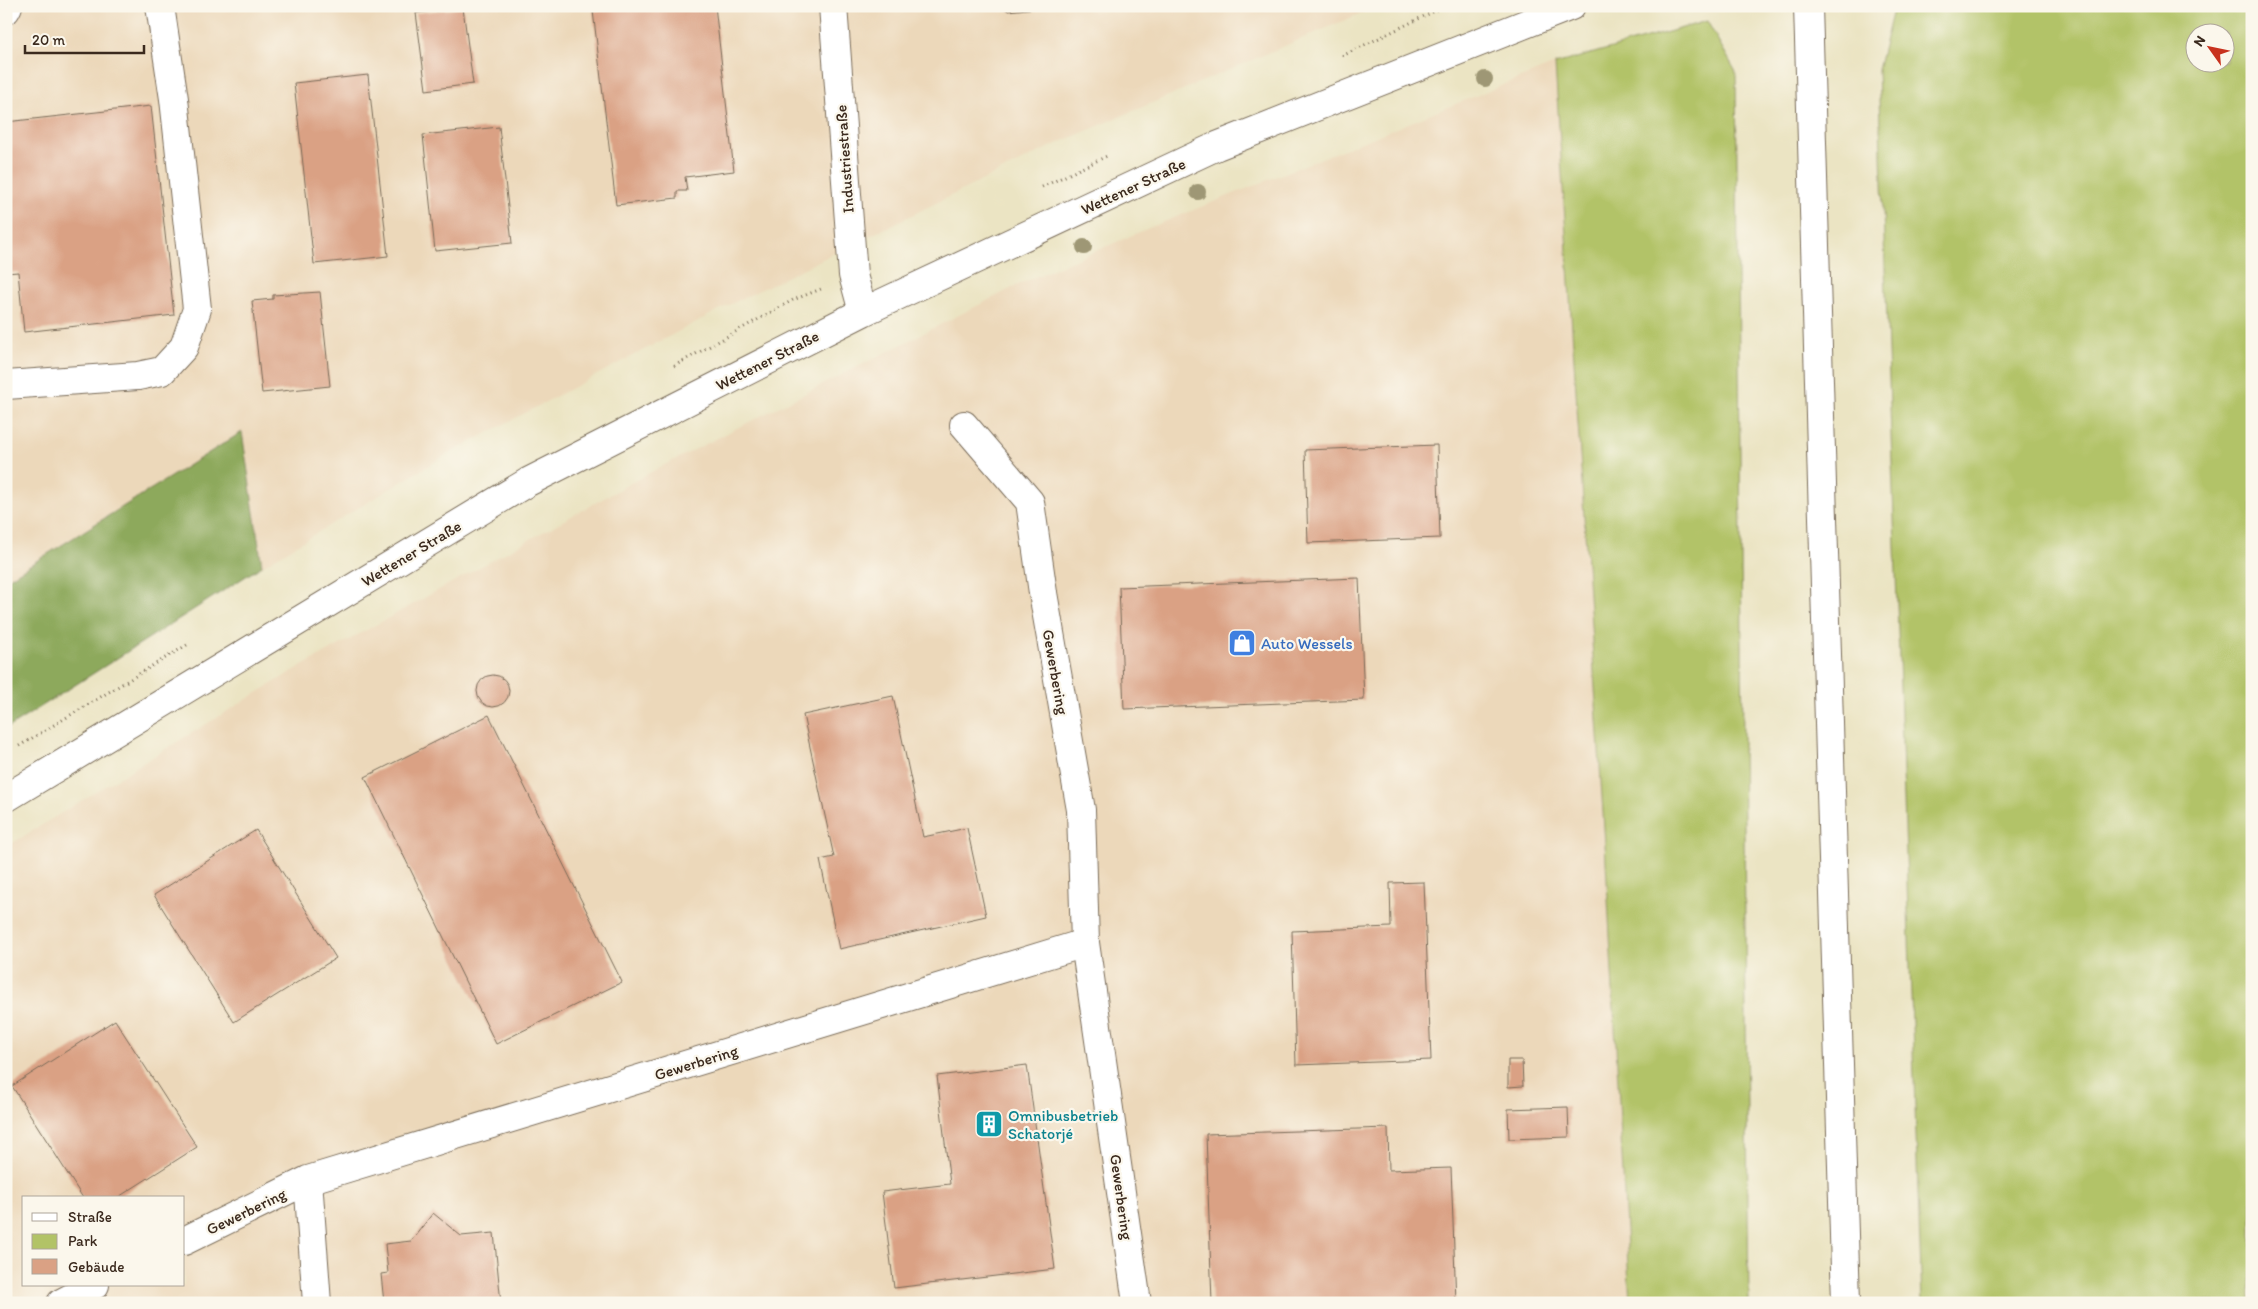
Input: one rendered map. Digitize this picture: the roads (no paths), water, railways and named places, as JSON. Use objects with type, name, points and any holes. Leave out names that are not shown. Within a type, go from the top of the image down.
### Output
[{"type":"street","points":[[6,10],[8,6]]},
{"type":"street","points":[[6,385],[138,376],[162,371],[184,347],[197,309],[174,99],[160,6]]},
{"type":"street","name":"Industriestraße","points":[[833,6],[853,275],[862,312]]},
{"type":"street","name":"Wettener Straße","points":[[6,798],[528,482],[862,312],[1217,146],[1571,6]]},
{"type":"street","points":[[1808,6],[1846,1303]]},
{"type":"street","name":"Gewerbering","points":[[964,425],[1030,502],[1042,593],[1081,810],[1084,943],[1137,1303]]},
{"type":"street","name":"Gewerbering","points":[[185,1241],[308,1180],[1084,943]]},
{"type":"street","name":"Gewerbering","points":[[308,1180],[316,1303]]},
{"type":"street","points":[[61,1303],[93,1286]]},
{"type":"place","name":"Auto Wessels","points":[[1242,643]]},
{"type":"place","name":"Omnibusbetrieb Schatorjé","points":[[989,1124]]}]
